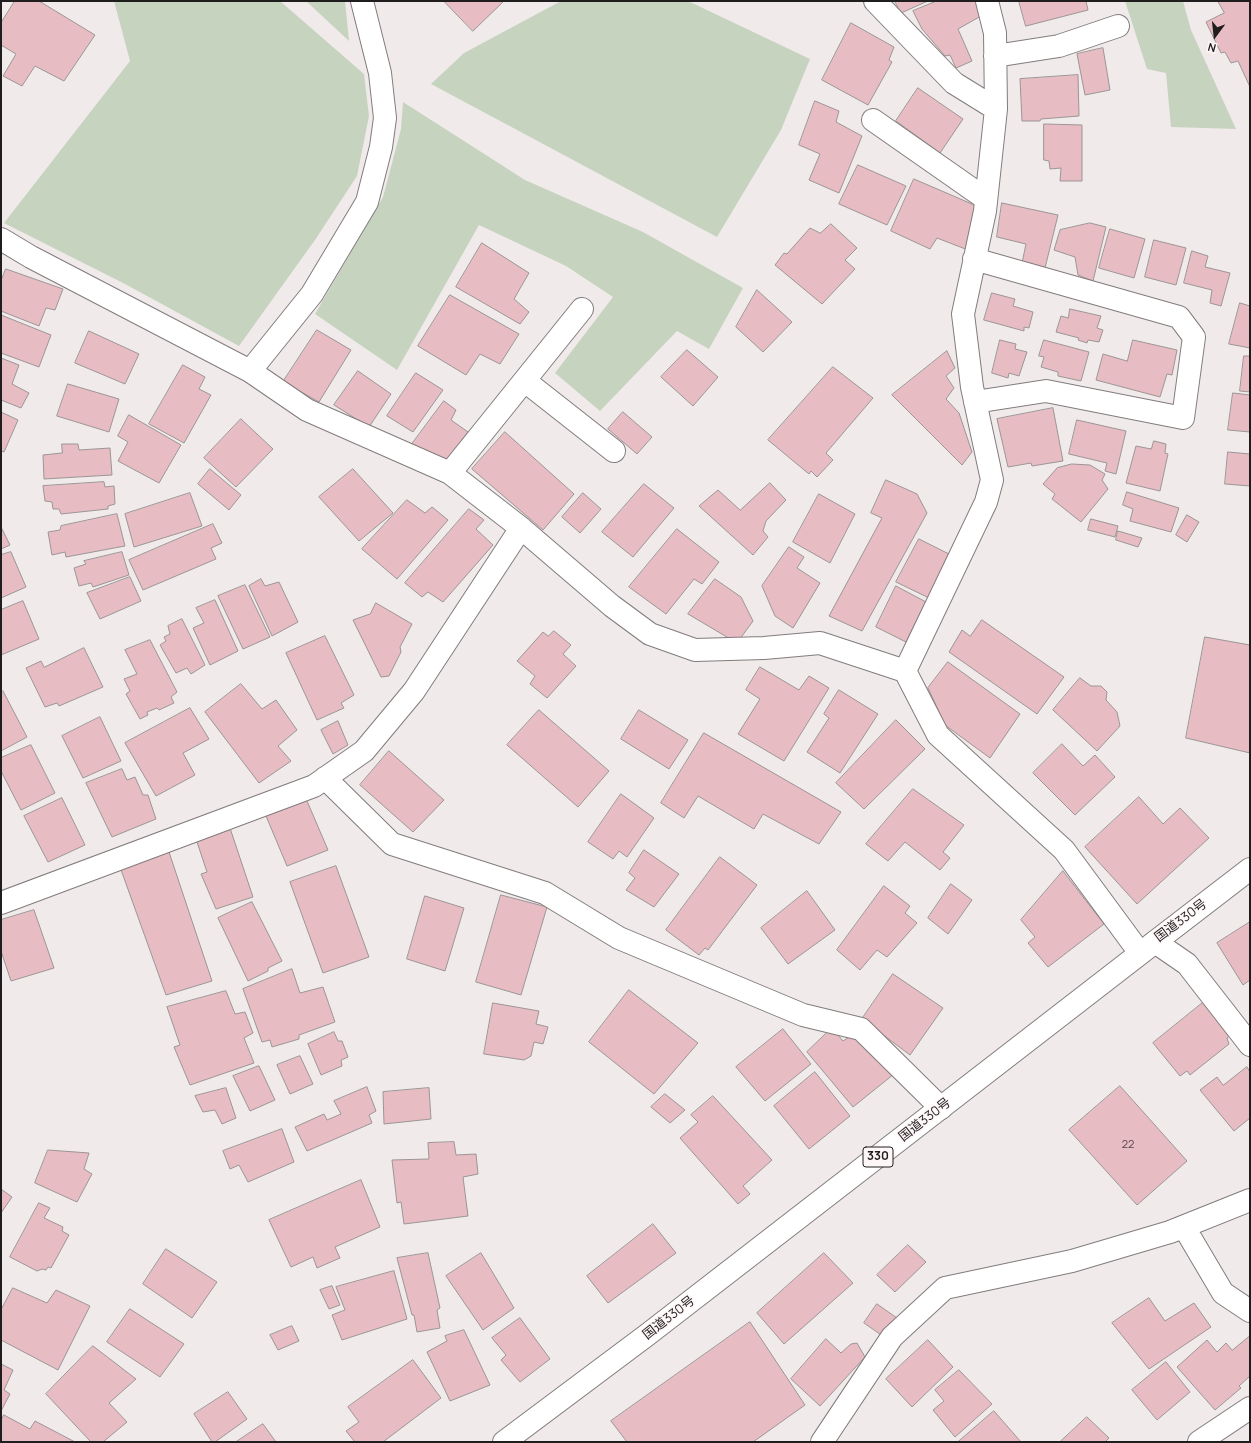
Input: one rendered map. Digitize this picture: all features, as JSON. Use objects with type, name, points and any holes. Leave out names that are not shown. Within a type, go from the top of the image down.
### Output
[{"type":"main road","points":[[250,371],[312,294],[367,202],[381,147],[385,118],[380,73],[362,1]]},
{"type":"main road","points":[[875,1],[954,83],[996,109]]},
{"type":"main road","points":[[905,671],[986,502],[992,480],[972,387],[963,314],[986,199],[996,109],[995,33],[987,1]]},
{"type":"main road","points":[[995,56],[1059,46],[1118,26]]},
{"type":"main road","points":[[873,120],[986,199]]},
{"type":"main road","points":[[1,239],[250,371],[307,410],[450,473],[521,528],[612,606],[650,634],[695,650],[764,648],[820,642],[905,671],[938,735],[1064,850],[1147,947],[1187,964],[1250,1045]]},
{"type":"main road","points":[[974,259],[1179,317],[1194,337],[1182,418],[1046,391],[975,402]]},
{"type":"main road","points":[[450,473],[582,309]]},
{"type":"main road","points":[[524,381],[614,451]]},
{"type":"main road","points":[[1,903],[314,786],[364,751],[414,691],[521,528]]},
{"type":"main road","points":[[325,778],[392,844],[545,893],[619,938],[803,1015],[861,1029],[941,1108]]},
{"type":"main road","name":"国道330号","points":[[504,1442],[647,1335],[1147,947],[1250,869]]},
{"type":"main road","points":[[822,1442],[892,1338],[945,1288],[1072,1261],[1170,1232],[1250,1200]]},
{"type":"main road","points":[[1184,1227],[1223,1293],[1250,1311]]},
{"type":"main road","points":[[1199,1442],[1250,1408]]},
{"type":"green space","points":[[114,1],[280,1],[364,74],[369,116],[357,176],[315,240],[239,346],[125,284],[4,223],[130,61]]},
{"type":"green space","points":[[306,1],[345,1],[349,41]]},
{"type":"green space","points":[[561,1],[688,1],[810,59],[781,130],[717,237],[431,84],[464,53]]},
{"type":"green space","points":[[1125,1],[1183,1],[1191,30],[1236,129],[1171,127],[1166,73],[1147,69]]},
{"type":"green space","points":[[403,102],[525,180],[643,232],[743,288],[709,349],[677,331],[600,411],[555,373],[613,297],[566,266],[479,225],[397,370],[315,314],[383,197],[401,129]]},
{"type":"building","points":[[15,1],[39,1],[95,35],[64,81],[35,66],[22,86],[3,76],[16,54],[1,45],[1,23]]},
{"type":"building","points":[[444,1],[504,1],[473,31]]},
{"type":"building","points":[[895,1],[928,1],[901,13]]},
{"type":"building","points":[[937,1],[976,1],[981,16],[958,29],[972,61],[956,68],[950,55],[945,56],[922,29],[913,11]]},
{"type":"building","points":[[1019,1],[1086,1],[1088,10],[1026,26]]},
{"type":"building","points":[[1218,1],[1250,1],[1250,87],[1238,61],[1231,63],[1225,52],[1221,53],[1206,22],[1224,13]]},
{"type":"building","points":[[851,23],[894,47],[889,60],[892,62],[868,105],[822,80]]},
{"type":"building","points":[[1103,48],[1110,90],[1085,95],[1077,54]]},
{"type":"building","points":[[1078,75],[1079,116],[1041,119],[1040,121],[1022,121],[1020,79]]},
{"type":"building","points":[[918,88],[963,119],[940,153],[896,121]]},
{"type":"building","points":[[815,101],[839,111],[836,122],[862,136],[839,193],[809,180],[820,154],[799,145]]},
{"type":"building","points":[[1044,124],[1082,125],[1082,181],[1060,181],[1061,168],[1050,169],[1049,161],[1044,160]]},
{"type":"building","points":[[858,165],[906,186],[887,225],[839,204]]},
{"type":"building","points":[[914,179],[979,207],[968,236],[973,239],[968,250],[937,238],[930,249],[891,231]]},
{"type":"building","points":[[1002,203],[1058,215],[1045,268],[1022,263],[1026,244],[997,237]]},
{"type":"building","points":[[1090,223],[1106,227],[1093,281],[1078,275],[1075,257],[1054,250],[1060,230]]},
{"type":"building","points":[[831,224],[857,248],[845,260],[855,269],[822,304],[775,265],[784,253],[787,254],[810,228],[820,233]]},
{"type":"building","points":[[1110,229],[1145,239],[1134,278],[1099,268]]},
{"type":"building","points":[[1154,240],[1186,248],[1176,285],[1145,277]]},
{"type":"building","points":[[482,243],[529,273],[514,299],[529,312],[520,324],[456,287]]},
{"type":"building","points":[[1192,251],[1208,256],[1205,267],[1230,273],[1221,306],[1210,303],[1212,290],[1184,283]]},
{"type":"building","points":[[6,269],[63,289],[55,310],[46,308],[39,326],[1,311],[1,281]]},
{"type":"building","points":[[757,290],[792,322],[763,352],[736,327]]},
{"type":"building","points":[[992,293],[1015,299],[1013,306],[1033,312],[1029,328],[1024,327],[1024,331],[984,320]]},
{"type":"building","points":[[450,295],[519,334],[500,364],[480,354],[466,375],[418,346]]},
{"type":"building","points":[[1240,303],[1250,306],[1250,348],[1229,344]]},
{"type":"building","points":[[1070,309],[1101,316],[1097,328],[1103,330],[1099,342],[1088,340],[1087,343],[1078,340],[1079,338],[1056,332],[1061,316],[1068,318]]},
{"type":"building","points":[[1,315],[51,335],[39,367],[1,353]]},
{"type":"building","points":[[317,330],[351,350],[319,402],[283,382]]},
{"type":"building","points":[[89,331],[139,354],[125,384],[75,363]]},
{"type":"building","points":[[1000,340],[1016,344],[1015,349],[1027,352],[1019,376],[1009,373],[1008,378],[992,373]]},
{"type":"building","points":[[1044,340],[1089,352],[1081,381],[1058,376],[1058,372],[1041,367],[1044,357],[1039,356]]},
{"type":"building","points":[[1133,340],[1177,350],[1172,375],[1167,374],[1160,397],[1096,380],[1103,354],[1127,361]]},
{"type":"building","points":[[687,350],[718,377],[693,406],[661,377]]},
{"type":"building","points":[[947,351],[955,368],[946,376],[954,388],[946,399],[959,413],[972,452],[962,465],[892,395]]},
{"type":"building","points":[[1244,356],[1250,356],[1250,392],[1240,391]]},
{"type":"building","points":[[1,358],[19,365],[12,384],[29,393],[21,408],[1,400]]},
{"type":"building","points":[[183,365],[205,377],[199,389],[211,395],[184,443],[149,424]]},
{"type":"building","points":[[833,367],[873,398],[826,453],[833,460],[817,477],[811,471],[809,474],[768,440]]},
{"type":"building","points":[[358,371],[391,394],[369,427],[334,405]]},
{"type":"building","points":[[416,373],[443,390],[413,432],[387,416]]},
{"type":"building","points":[[68,384],[119,399],[109,432],[57,416]]},
{"type":"building","points":[[1233,393],[1250,395],[1250,432],[1228,430]]},
{"type":"building","points":[[444,401],[456,410],[451,420],[468,432],[444,464],[412,444]]},
{"type":"building","points":[[1053,408],[1063,461],[1032,466],[1031,463],[1008,467],[997,419]]},
{"type":"building","points":[[1,412],[18,420],[4,452],[1,451]]},
{"type":"building","points":[[623,412],[652,437],[637,454],[608,429]]},
{"type":"building","points":[[129,415],[181,445],[159,483],[118,461],[128,442],[118,436]]},
{"type":"building","points":[[241,419],[273,449],[236,487],[204,458]]},
{"type":"building","points":[[1077,420],[1126,431],[1116,474],[1105,471],[1107,463],[1069,454]]},
{"type":"building","points":[[505,432],[574,494],[543,530],[472,469]]},
{"type":"building","points":[[1154,441],[1166,444],[1165,453],[1168,454],[1160,491],[1126,483],[1136,446],[1151,449]]},
{"type":"building","points":[[62,444],[78,444],[79,450],[110,448],[112,475],[44,479],[43,455],[62,453]]},
{"type":"building","points":[[1228,452],[1250,454],[1250,486],[1225,484]]},
{"type":"building","points":[[1072,464],[1090,465],[1105,474],[1102,480],[1108,489],[1081,522],[1052,499],[1055,494],[1043,484],[1057,468]]},
{"type":"building","points":[[210,469],[241,495],[229,510],[198,484]]},
{"type":"building","points":[[353,469],[393,513],[359,541],[319,497]]},
{"type":"building","points":[[886,480],[917,494],[927,513],[862,631],[829,616],[882,518],[871,513]]},
{"type":"building","points":[[104,482],[105,487],[114,486],[115,504],[108,506],[108,509],[61,514],[59,509],[53,509],[52,502],[45,501],[43,486]]},
{"type":"building","points":[[770,483],[786,500],[766,521],[763,531],[768,537],[753,555],[699,506],[718,490],[740,510]]},
{"type":"building","points":[[644,484],[674,508],[633,557],[602,532]]},
{"type":"building","points":[[1127,492],[1179,508],[1171,532],[1130,521],[1133,509],[1123,505]]},
{"type":"building","points":[[190,493],[202,526],[134,547],[125,514]]},
{"type":"building","points":[[583,493],[601,509],[580,533],[562,517]]},
{"type":"building","points":[[819,494],[855,514],[830,563],[793,542]]},
{"type":"building","points":[[407,500],[425,513],[432,507],[448,520],[397,579],[362,549]]},
{"type":"building","points":[[469,509],[484,520],[476,529],[493,545],[443,602],[428,592],[422,597],[405,583]]},
{"type":"building","points":[[117,514],[125,546],[66,557],[65,552],[52,555],[48,532],[60,530],[61,526]]},
{"type":"building","points":[[1187,515],[1199,522],[1187,542],[1176,535]]},
{"type":"building","points":[[1091,519],[1118,526],[1115,537],[1088,530]]},
{"type":"building","points":[[213,524],[222,543],[211,548],[216,559],[143,590],[129,560]]},
{"type":"building","points":[[1,527],[10,545],[1,549]]},
{"type":"building","points":[[677,529],[719,562],[702,584],[694,579],[666,614],[629,587]]},
{"type":"building","points":[[1118,531],[1142,538],[1138,547],[1116,540]]},
{"type":"building","points":[[919,539],[949,554],[929,598],[896,582]]},
{"type":"building","points":[[789,547],[804,557],[797,568],[820,583],[793,628],[775,616],[762,586]]},
{"type":"building","points":[[11,552],[26,587],[1,598],[1,555]]},
{"type":"building","points":[[122,552],[129,575],[93,587],[91,583],[79,586],[74,568],[86,564],[84,561]]},
{"type":"building","points":[[130,577],[141,601],[100,619],[87,593]]},
{"type":"building","points":[[261,579],[265,586],[279,582],[298,622],[272,636],[249,586]]},
{"type":"building","points":[[715,579],[741,597],[753,621],[737,643],[688,614]]},
{"type":"building","points":[[245,585],[270,637],[243,649],[218,596]]},
{"type":"building","points":[[896,586],[926,602],[906,642],[876,627]]},
{"type":"building","points":[[215,600],[238,651],[210,665],[193,628],[204,623],[196,608]]},
{"type":"building","points":[[23,601],[39,639],[1,655],[1,610]]},
{"type":"building","points":[[376,603],[412,624],[400,647],[401,652],[389,676],[381,677],[353,620],[370,614]]},
{"type":"building","points":[[182,619],[205,665],[191,674],[187,668],[176,673],[160,645],[166,641],[164,637],[170,634],[168,626]]},
{"type":"building","points":[[982,620],[1064,677],[1037,714],[949,652],[962,630],[970,636]]},
{"type":"building","points":[[554,631],[571,645],[563,654],[576,666],[547,698],[530,684],[535,676],[517,661],[543,632],[548,636]]},
{"type":"building","points":[[325,636],[354,695],[341,703],[344,708],[317,720],[286,653]]},
{"type":"building","points":[[1205,637],[1250,645],[1250,753],[1186,738]]},
{"type":"building","points":[[150,640],[177,692],[171,697],[174,703],[159,710],[157,708],[147,712],[148,715],[140,719],[126,694],[130,691],[124,679],[137,674],[125,650]]},
{"type":"building","points":[[84,648],[103,687],[59,706],[57,703],[45,707],[26,668],[41,661],[44,667]]},
{"type":"building","points":[[948,662],[1020,714],[990,758],[945,725],[928,688]]},
{"type":"building","points":[[760,667],[799,690],[809,676],[829,688],[784,761],[738,734],[760,699],[746,690]]},
{"type":"building","points":[[1080,678],[1091,686],[1101,686],[1107,692],[1106,700],[1117,712],[1120,726],[1097,751],[1053,710]]},
{"type":"building","points":[[241,684],[262,709],[276,700],[297,730],[278,746],[291,761],[259,783],[205,712]]},
{"type":"building","points":[[839,690],[878,714],[840,773],[807,752],[829,718],[824,714]]},
{"type":"building","points":[[3,691],[27,737],[1,751],[1,693]]},
{"type":"building","points":[[190,708],[209,739],[183,753],[195,775],[156,796],[125,743]]},
{"type":"building","points":[[539,710],[609,771],[578,807],[507,745]]},
{"type":"building","points":[[639,710],[688,740],[669,769],[621,739]]},
{"type":"building","points":[[100,717],[121,761],[83,778],[62,736]]},
{"type":"building","points":[[896,720],[925,749],[864,809],[836,783]]},
{"type":"building","points":[[338,721],[348,745],[333,754],[321,730]]},
{"type":"building","points":[[704,733],[841,812],[819,844],[763,814],[754,829],[698,796],[684,818],[661,803]]},
{"type":"building","points":[[1062,744],[1083,766],[1095,755],[1115,777],[1075,815],[1033,773]]},
{"type":"building","points":[[31,745],[55,793],[21,810],[1,771],[1,758]]},
{"type":"building","points":[[389,751],[444,800],[413,832],[360,785]]},
{"type":"building","points":[[122,769],[127,780],[135,777],[143,795],[148,795],[156,819],[112,837],[86,783]]},
{"type":"building","points":[[913,789],[964,825],[943,852],[950,858],[940,870],[905,842],[888,861],[866,844]]},
{"type":"building","points":[[621,794],[654,818],[627,857],[619,851],[613,859],[588,842]]},
{"type":"building","points":[[1139,797],[1163,824],[1180,808],[1209,838],[1137,904],[1085,847]]},
{"type":"building","points":[[62,798],[85,845],[48,862],[24,816]]},
{"type":"building","points":[[307,801],[328,850],[287,866],[266,816]]},
{"type":"building","points":[[230,828],[253,897],[216,909],[201,874],[207,872],[196,839]]},
{"type":"building","points":[[168,849],[212,981],[166,995],[120,867]]},
{"type":"building","points":[[644,850],[679,874],[654,907],[626,890],[635,878],[629,873]]},
{"type":"building","points":[[720,857],[757,885],[708,950],[705,948],[699,955],[666,930]]},
{"type":"building","points":[[336,866],[369,957],[323,973],[290,882]]},
{"type":"building","points":[[1063,871],[1104,924],[1048,967],[1028,943],[1035,937],[1021,920]]},
{"type":"building","points":[[951,884],[972,900],[948,934],[928,918]]},
{"type":"building","points":[[884,886],[910,906],[905,913],[917,923],[887,957],[877,950],[860,970],[837,950]]},
{"type":"building","points":[[807,891],[835,930],[788,964],[761,928]]},
{"type":"building","points":[[501,895],[547,907],[521,995],[476,982]]},
{"type":"building","points":[[425,896],[464,908],[445,971],[407,959]]},
{"type":"building","points":[[252,902],[282,961],[268,968],[268,971],[248,981],[218,918]]},
{"type":"building","points":[[34,910],[54,968],[11,981],[1,951],[1,920]]},
{"type":"building","points":[[1250,922],[1250,980],[1243,985],[1217,943]]},
{"type":"building","points":[[292,969],[300,993],[323,987],[335,1022],[299,1035],[299,1039],[272,1047],[270,1040],[262,1042],[243,989]]},
{"type":"building","points":[[893,974],[943,1008],[910,1055],[862,1019]]},
{"type":"building","points":[[629,990],[698,1043],[654,1094],[589,1042]]},
{"type":"building","points":[[226,991],[235,1014],[245,1012],[253,1033],[244,1038],[254,1063],[190,1085],[174,1047],[180,1045],[167,1007]]},
{"type":"building","points":[[1205,1001],[1233,1033],[1227,1038],[1229,1044],[1190,1075],[1187,1071],[1180,1076],[1153,1043]]},
{"type":"building","points":[[493,1003],[539,1011],[536,1024],[548,1027],[543,1044],[534,1042],[531,1056],[524,1060],[484,1054]]},
{"type":"building","points":[[832,1028],[843,1041],[855,1033],[894,1074],[853,1107],[807,1052]]},
{"type":"building","points":[[783,1029],[811,1064],[765,1101],[736,1067]]},
{"type":"building","points":[[334,1032],[338,1041],[342,1041],[348,1057],[341,1060],[342,1066],[321,1075],[308,1044]]},
{"type":"building","points":[[300,1056],[313,1084],[290,1094],[277,1065]]},
{"type":"building","points":[[259,1066],[275,1100],[250,1111],[233,1076]]},
{"type":"building","points":[[1247,1067],[1250,1072],[1250,1118],[1234,1131],[1200,1090],[1217,1077],[1223,1085]]},
{"type":"building","points":[[815,1072],[850,1116],[809,1149],[774,1106]]},
{"type":"building","points":[[1120,1086],[1187,1161],[1137,1205],[1069,1130]]},
{"type":"building","points":[[367,1087],[376,1111],[369,1115],[372,1123],[307,1151],[295,1127],[324,1114],[327,1120],[341,1114],[334,1101]]},
{"type":"building","points":[[226,1088],[236,1118],[222,1124],[215,1110],[203,1112],[195,1096]]},
{"type":"building","points":[[429,1088],[431,1119],[384,1124],[383,1092]]},
{"type":"building","points":[[665,1094],[685,1110],[670,1123],[651,1107]]},
{"type":"building","points":[[713,1096],[772,1160],[743,1186],[750,1194],[738,1204],[680,1138],[698,1122],[691,1115]]},
{"type":"building","points":[[282,1129],[294,1162],[248,1182],[239,1165],[230,1169],[223,1151]]},
{"type":"building","points":[[454,1142],[456,1155],[476,1154],[478,1174],[463,1177],[468,1216],[404,1224],[401,1202],[397,1203],[392,1160],[429,1159],[428,1143]]},
{"type":"building","points":[[48,1150],[89,1153],[84,1169],[92,1174],[77,1202],[35,1183]]},
{"type":"building","points":[[361,1180],[380,1227],[335,1247],[340,1258],[317,1268],[313,1257],[291,1267],[269,1220]]},
{"type":"building","points":[[1,1189],[12,1197],[1,1213]]},
{"type":"building","points":[[39,1203],[50,1208],[44,1218],[63,1227],[62,1231],[69,1235],[51,1268],[48,1267],[46,1270],[42,1269],[37,1271],[10,1257]]},
{"type":"building","points":[[653,1224],[676,1253],[608,1303],[587,1276]]},
{"type":"building","points":[[908,1245],[926,1262],[895,1292],[877,1275]]},
{"type":"building","points":[[166,1249],[217,1282],[192,1318],[143,1284]]},
{"type":"building","points":[[428,1253],[440,1308],[437,1310],[440,1328],[417,1332],[414,1315],[412,1315],[397,1258]]},
{"type":"building","points":[[481,1253],[514,1308],[483,1330],[446,1276]]},
{"type":"building","points":[[824,1253],[853,1283],[784,1344],[757,1313]]},
{"type":"building","points":[[394,1271],[407,1319],[342,1340],[332,1315],[345,1310],[336,1287]]},
{"type":"building","points":[[332,1286],[340,1305],[329,1309],[320,1290]]},
{"type":"building","points":[[13,1288],[47,1303],[56,1290],[90,1306],[58,1370],[1,1340],[1,1310]]},
{"type":"building","points":[[1149,1298],[1165,1321],[1194,1303],[1211,1327],[1149,1369],[1112,1323]]},
{"type":"building","points":[[877,1304],[897,1318],[884,1337],[864,1323]]},
{"type":"building","points":[[130,1309],[184,1344],[160,1377],[107,1342]]},
{"type":"building","points":[[520,1318],[550,1359],[520,1382],[501,1360],[506,1355],[492,1338]]},
{"type":"building","points":[[750,1322],[805,1405],[753,1442],[627,1442],[611,1421]]},
{"type":"building","points":[[292,1326],[299,1341],[278,1350],[270,1335]]},
{"type":"building","points":[[464,1330],[490,1385],[450,1401],[427,1352],[447,1341],[445,1336]]},
{"type":"building","points":[[1250,1336],[1250,1376],[1239,1386],[1241,1388],[1215,1410],[1177,1367],[1207,1340],[1217,1352],[1226,1343],[1232,1350]]},
{"type":"building","points":[[826,1339],[841,1353],[851,1344],[857,1343],[865,1357],[820,1406],[791,1379]]},
{"type":"building","points":[[928,1340],[953,1367],[912,1407],[886,1379]]},
{"type":"building","points":[[93,1346],[136,1379],[109,1403],[127,1422],[103,1442],[91,1442],[46,1394]]},
{"type":"building","points":[[413,1360],[441,1398],[383,1442],[355,1442],[346,1431],[359,1422],[348,1407]]},
{"type":"building","points":[[1166,1362],[1190,1392],[1157,1420],[1132,1390]]},
{"type":"building","points":[[1,1364],[13,1370],[4,1390],[10,1394],[1,1411]]},
{"type":"building","points":[[959,1370],[992,1404],[955,1437],[933,1410],[944,1401],[935,1390]]},
{"type":"building","points":[[228,1392],[247,1419],[215,1442],[212,1442],[194,1414]]},
{"type":"building","points":[[994,1411],[1021,1442],[958,1442]]},
{"type":"building","points":[[4,1415],[30,1429],[35,1421],[75,1442],[1,1442],[1,1421]]},
{"type":"building","points":[[1087,1417],[1109,1438],[1105,1442],[1060,1442]]},
{"type":"building","points":[[263,1424],[276,1442],[236,1442]]}]
